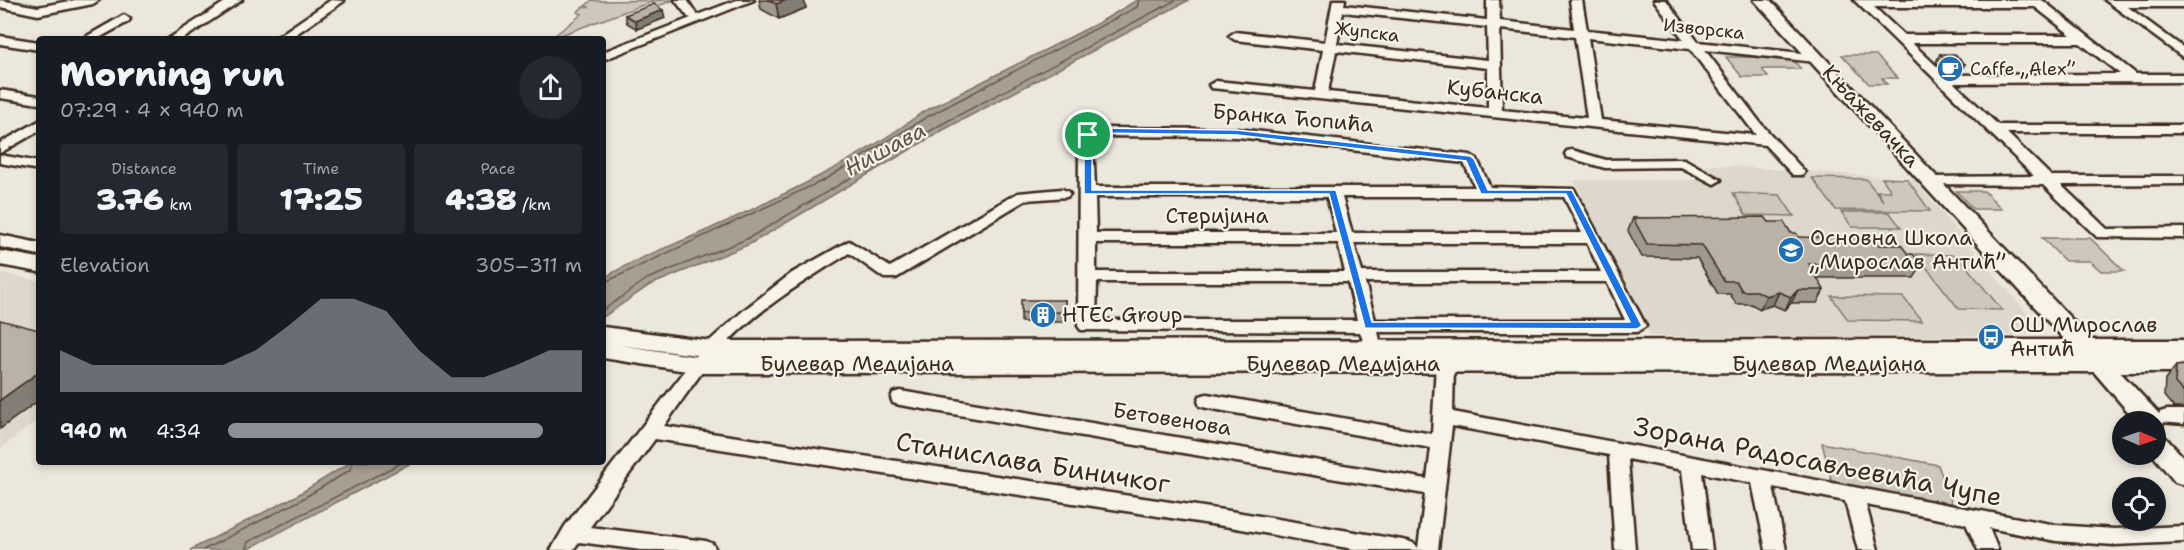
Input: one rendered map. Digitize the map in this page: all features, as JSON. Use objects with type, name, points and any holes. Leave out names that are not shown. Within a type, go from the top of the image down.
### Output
[{"type":"main road","name":"Књажевачка","points":[[1762,0],[1932,182],[1977,234],[1979,242],[2084,356],[2127,411]]},
{"type":"main road","points":[[0,241],[36,248]]},
{"type":"main road","points":[[0,258],[36,265]]},
{"type":"main road","name":"Булевар Медијана","points":[[606,334],[641,340],[705,357],[1371,337],[2084,356]]},
{"type":"main road","points":[[2084,356],[2184,348]]},
{"type":"main road","name":"Булевар Медијана","points":[[611,351],[705,357],[1445,363],[2084,356]]},
{"type":"main road","name":"Књажевачка","points":[[2084,356],[2154,411]]},
{"type":"main road","points":[[2084,356],[2184,364]]},
{"type":"main road","name":"Књажевачка","points":[[2166,422],[2184,457]]},
{"type":"main road","points":[[2166,454],[2184,475]]},
{"type":"street","points":[[0,3],[38,11],[93,0]]},
{"type":"street","points":[[179,36],[236,0]]},
{"type":"street","points":[[284,36],[338,0]]},
{"type":"street","points":[[681,0],[692,14]]},
{"type":"street","points":[[606,47],[729,0]]},
{"type":"street","points":[[606,55],[748,0]]},
{"type":"street","points":[[1493,0],[1495,114]]},
{"type":"street","points":[[1576,0],[1595,123]]},
{"type":"street","points":[[1660,0],[1798,172]]},
{"type":"street","points":[[1861,2],[2036,2],[2133,78]]},
{"type":"street","points":[[1861,2],[2103,234],[2183,234]]},
{"type":"street","points":[[2113,2],[2184,3]]},
{"type":"street","points":[[2113,2],[2184,54]]},
{"type":"street","points":[[1321,96],[1338,4]]},
{"type":"street","name":"Изворска","points":[[1338,4],[1494,26],[1816,58]]},
{"type":"street","points":[[94,36],[128,20],[107,16]]},
{"type":"street","name":"Жупска","points":[[1234,36],[1495,65]]},
{"type":"street","points":[[1900,39],[2083,39]]},
{"type":"street","points":[[2163,39],[2184,39]]},
{"type":"street","points":[[0,40],[36,46]]},
{"type":"street","points":[[1942,79],[2184,78]]},
{"type":"street","name":"Кубанска","points":[[1216,85],[1771,141]]},
{"type":"street","points":[[0,94],[36,100]]},
{"type":"street","points":[[0,148],[36,126]]},
{"type":"street","points":[[1994,129],[2184,129]]},
{"type":"street","name":"Бранка Ћопића","points":[[1087,326],[1090,277],[1086,139],[1099,131],[1237,133],[1470,159],[1485,192]]},
{"type":"street","points":[[1572,154],[1605,164],[1684,163],[1714,180]]},
{"type":"street","points":[[0,159],[36,165]]},
{"type":"street","points":[[1932,182],[2184,180]]},
{"type":"street","points":[[1333,191],[1371,337]]},
{"type":"street","name":"Стеријина","points":[[1087,192],[1569,192],[1637,326]]},
{"type":"street","points":[[561,550],[572,532],[705,357],[750,314],[798,277],[849,246],[890,274],[1023,196],[1062,194]]},
{"type":"street","name":"Стеријина","points":[[1088,238],[1594,238]]},
{"type":"street","points":[[1090,277],[1613,277]]},
{"type":"street","name":"Булевар Медијана","points":[[1087,326],[1371,337],[1637,326]]},
{"type":"street","points":[[1428,550],[1444,417],[1445,363]]},
{"type":"street","name":"Бетовенова","points":[[900,398],[1437,488]]},
{"type":"street","points":[[1207,401],[1441,443]]},
{"type":"street","name":"Зорана Радосављевића Чупе","points":[[1444,417],[2056,532],[2091,535],[2184,534]]},
{"type":"street","name":"Станислава Биничког","points":[[650,431],[1230,519],[1408,550]]},
{"type":"street","points":[[1618,450],[1625,550]]},
{"type":"street","points":[[1691,464],[1702,550]]},
{"type":"street","points":[[1761,477],[1776,550]]},
{"type":"street","points":[[1853,494],[1868,550]]},
{"type":"street","points":[[1974,518],[1988,550]]},
{"type":"street","points":[[572,532],[616,540],[671,544],[706,550]]},
{"type":"shaded area","points":[[592,0],[674,0],[658,6],[651,2],[554,36],[582,14],[577,12],[583,7],[590,7],[585,6]]},
{"type":"shaded area","points":[[1842,55],[1876,55],[1898,78],[1882,78],[1887,84],[1869,84]]},
{"type":"shaded area","points":[[1726,57],[1790,57],[1801,69],[1762,69],[1768,77],[1742,77]]},
{"type":"shaded area","name":"Основна Школа „Мирослав Антић”","points":[[1714,165],[1913,179],[2032,319],[2033,332],[2020,335],[1850,337],[1650,336],[1574,180],[1701,180],[1693,168]]},
{"type":"shaded area","points":[[1812,178],[1866,179],[1884,202],[1877,191],[1891,191],[1882,178],[1907,179],[1930,211],[1836,210]]},
{"type":"shaded area","points":[[1956,191],[1984,191],[2002,209],[1973,209]]},
{"type":"shaded area","points":[[1733,193],[1780,195],[1794,216],[1746,215]]},
{"type":"shaded area","points":[[1841,212],[1889,212],[1901,227],[1852,227]]},
{"type":"shaded area","points":[[2042,238],[2090,238],[2124,271],[2101,271],[2090,261],[2065,261]]},
{"type":"shaded area","points":[[1916,254],[1957,255],[2002,310],[1959,309]]},
{"type":"shaded area","points":[[0,273],[36,280],[36,421],[0,449]]},
{"type":"shaded area","points":[[1831,296],[1903,297],[1922,321],[1848,320]]},
{"type":"shaded area","points":[[1822,443],[1938,465],[1953,506],[1832,483]]},
{"type":"water","name":"Нишава","points":[[1137,0],[1189,0],[945,129],[750,244],[650,285],[606,315],[606,277],[616,271],[702,233],[822,175],[898,130],[921,113],[1100,22]]},
{"type":"water","points":[[346,465],[407,465],[246,550],[190,550],[296,496]]},
{"type":"building","points":[[769,0],[786,0],[776,4]]},
{"type":"building","points":[[654,4],[663,10],[635,21],[625,15]]},
{"type":"building","points":[[1940,54],[1954,54],[1965,64],[1951,65]]},
{"type":"building","name":"Основна Школа „Мирослав Антић”","points":[[1765,217],[1769,222],[1784,222],[1791,233],[1796,233],[1799,237],[1873,238],[1879,245],[1901,245],[1922,265],[1809,264],[1824,290],[1798,290],[1791,297],[1779,292],[1766,296],[1757,291],[1742,291],[1736,281],[1724,281],[1702,245],[1647,244],[1633,218]]},
{"type":"building","points":[[1021,300],[1065,300],[1065,312],[1021,313]]},
{"type":"building","points":[[0,320],[36,329],[36,374],[0,400]]},
{"type":"building","points":[[2184,365],[2184,393],[2175,383],[2176,366]]},
{"type":"place","name":"Caffe „Alex”","points":[[1950,69]]},
{"type":"place","name":"Основна Школа „Мирослав Антић”","points":[[1791,250]]},
{"type":"place","name":"HTEC Group","points":[[1043,315]]},
{"type":"place","name":"ОШ Мирослав Антић","points":[[1991,337]]},
{"type":"route","points":[[1099,131],[1237,133],[1470,159],[1485,192],[1569,192],[1637,326],[1368,326],[1333,191],[1087,192],[1086,139],[1088,135],[1099,131]]}]
